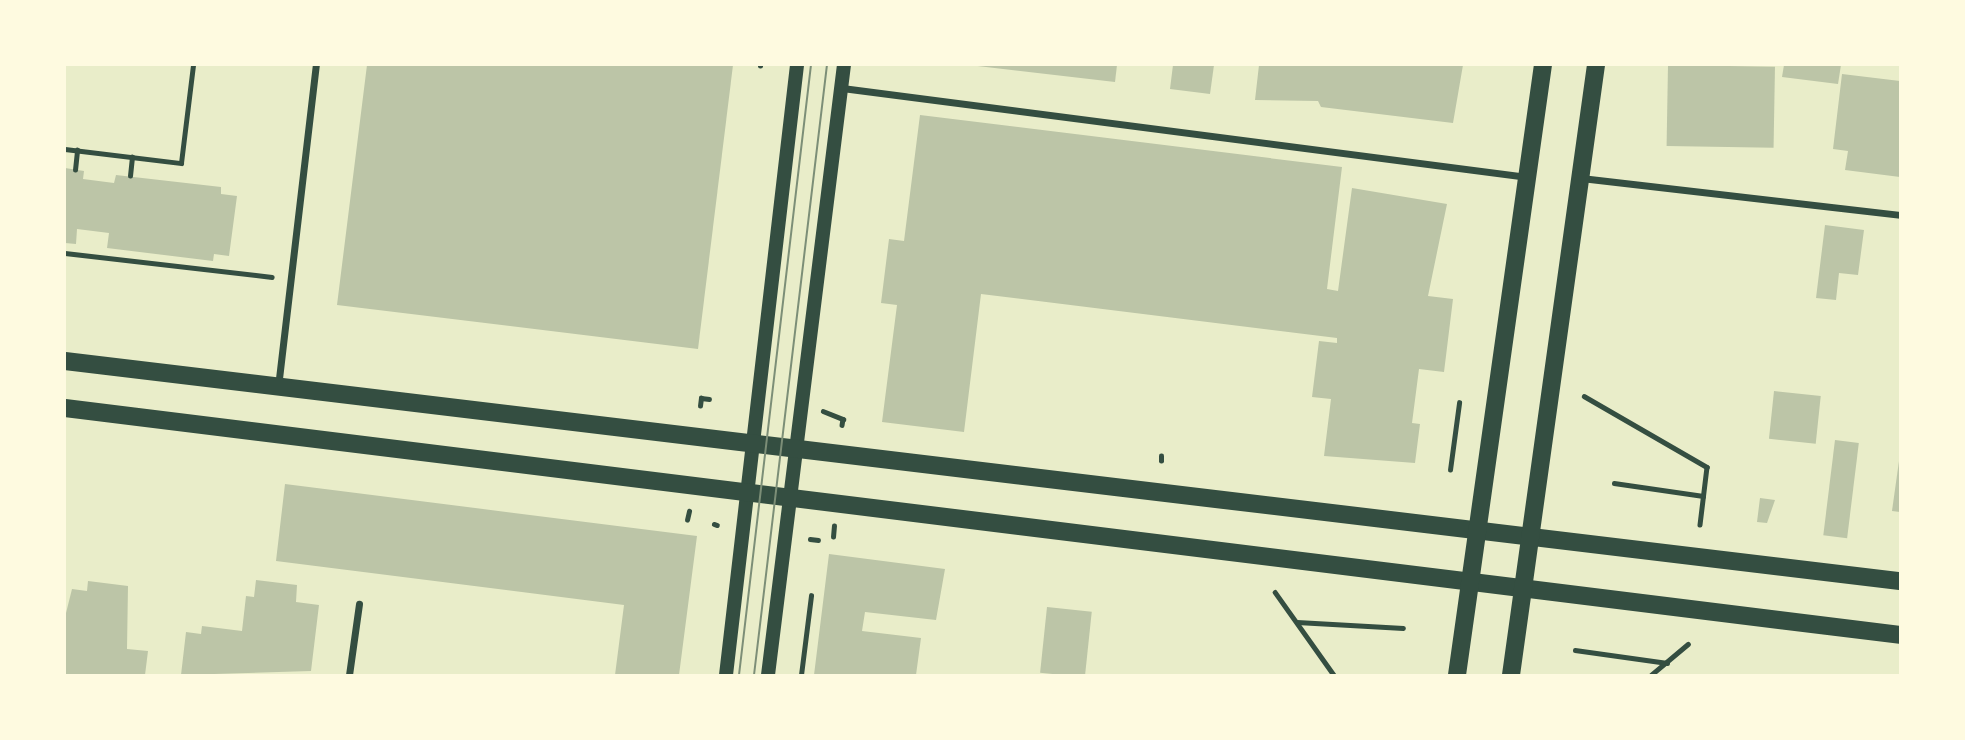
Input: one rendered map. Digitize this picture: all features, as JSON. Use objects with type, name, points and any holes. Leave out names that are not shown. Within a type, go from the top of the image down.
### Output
[{"type":"main road","points":[[726,675],[797,65]]},
{"type":"main road","points":[[768,675],[844,65]]},
{"type":"main road","points":[[1457,675],[1543,65]]},
{"type":"main road","points":[[1511,675],[1596,65]]},
{"type":"main road","points":[[65,361],[1530,534],[1900,581]]},
{"type":"main road","points":[[65,408],[747,495],[1470,580],[1900,635]]},
{"type":"street","points":[[278,388],[316,65]]},
{"type":"street","points":[[842,88],[1527,177]]},
{"type":"street","points":[[1581,178],[1900,215]]},
{"type":"street","points":[[349,675],[359,604]]},
{"type":"path","points":[[65,149],[181,163],[193,65]]},
{"type":"path","points":[[75,170],[77,150]]},
{"type":"path","points":[[130,176],[132,157]]},
{"type":"path","points":[[65,252],[256,276]]},
{"type":"path","points":[[1584,396],[1707,467],[1700,525]]},
{"type":"path","points":[[700,406],[701,398],[709,399]]},
{"type":"path","points":[[1450,470],[1459,403]]},
{"type":"path","points":[[822,411],[832,412],[842,425]]},
{"type":"path","points":[[1615,483],[1703,496]]},
{"type":"path","points":[[687,520],[689,511]]},
{"type":"path","points":[[833,537],[834,526]]},
{"type":"path","points":[[810,539],[818,540]]},
{"type":"path","points":[[1275,592],[1334,675]]},
{"type":"path","points":[[801,675],[811,596]]},
{"type":"path","points":[[1297,622],[1403,628]]},
{"type":"path","points":[[1651,675],[1688,644]]},
{"type":"path","points":[[1574,650],[1667,663]]},
{"type":"building","points":[[367,65],[733,65],[698,349],[337,305]]},
{"type":"building","points":[[969,65],[1117,65],[1115,82]]},
{"type":"building","points":[[1173,65],[1214,65],[1210,94],[1170,89]]},
{"type":"building","points":[[1259,65],[1463,65],[1453,123],[1321,107],[1318,101],[1255,100]]},
{"type":"building","points":[[1668,65],[1775,67],[1774,148],[1667,146]]},
{"type":"building","points":[[1784,65],[1841,65],[1838,84],[1782,77]]},
{"type":"building","points":[[1842,74],[1900,81],[1900,177],[1845,170],[1848,151],[1833,149]]},
{"type":"building","points":[[920,115],[1342,167],[1327,289],[1338,291],[1352,188],[1447,204],[1428,296],[1453,299],[1444,372],[1419,369],[1412,423],[1420,424],[1415,463],[1324,456],[1331,399],[1312,397],[1319,341],[1337,343],[1337,338],[981,294],[964,432],[882,422],[897,305],[881,303],[889,239],[904,241]]},
{"type":"building","points":[[65,168],[84,171],[83,179],[114,183],[116,175],[221,187],[221,194],[237,196],[229,256],[214,254],[213,261],[107,248],[109,233],[77,229],[76,244],[65,243]]},
{"type":"building","points":[[1825,225],[1864,230],[1858,275],[1839,273],[1836,300],[1816,298]]},
{"type":"building","points":[[1774,391],[1821,396],[1816,444],[1769,439]]},
{"type":"building","points":[[1835,440],[1859,443],[1847,538],[1823,535]]},
{"type":"building","points":[[1900,461],[1900,512],[1892,511]]},
{"type":"building","points":[[285,484],[697,536],[679,675],[615,675],[624,605],[276,561]]},
{"type":"building","points":[[1760,498],[1775,500],[1767,523],[1757,522]]},
{"type":"building","points":[[829,554],[945,569],[936,620],[865,612],[862,631],[921,638],[916,675],[814,675]]},
{"type":"building","points":[[256,580],[297,585],[296,602],[319,605],[311,671],[181,675],[186,632],[201,634],[202,626],[242,631],[246,596],[254,597]]},
{"type":"building","points":[[88,581],[128,586],[127,649],[148,651],[145,675],[65,675],[65,617],[72,589],[87,591]]},
{"type":"building","points":[[1047,607],[1092,612],[1085,675],[1040,673]]},
{"type":"tram line","points":[[739,675],[811,65]]},
{"type":"tram line","points":[[754,675],[827,65]]}]
